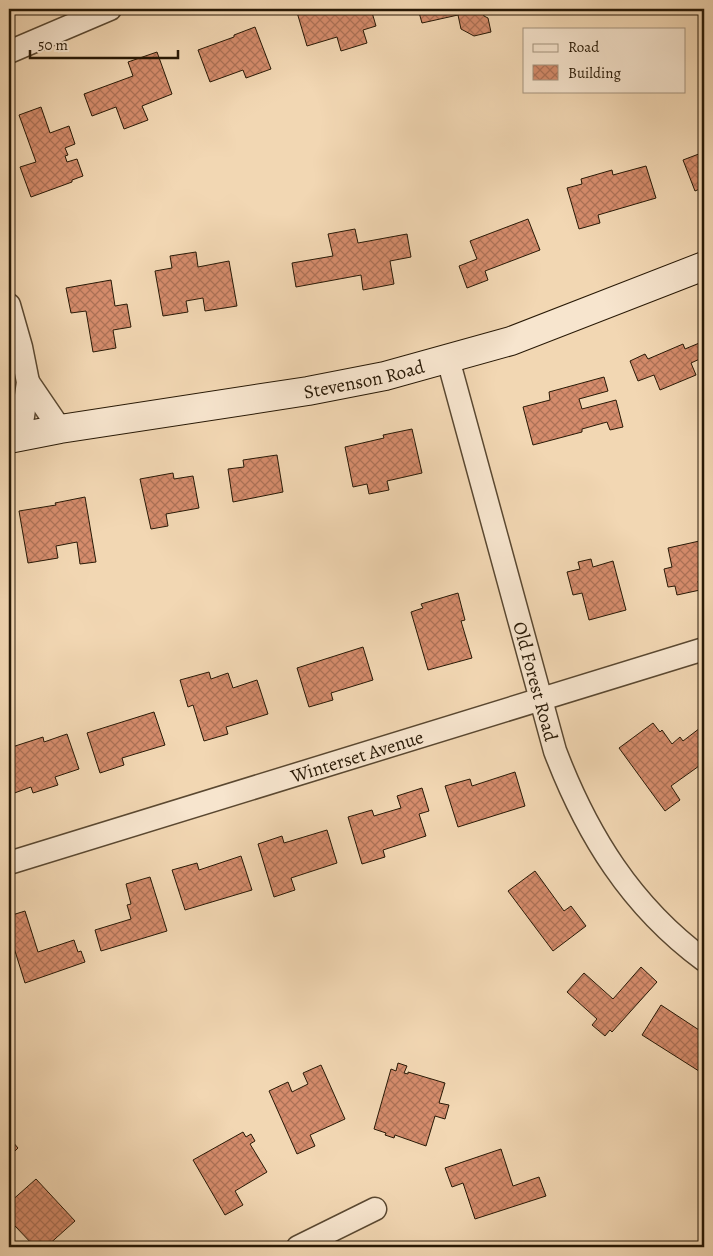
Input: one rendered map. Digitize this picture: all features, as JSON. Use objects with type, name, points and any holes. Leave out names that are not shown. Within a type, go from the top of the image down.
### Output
[{"type":"main road","name":"Stevenson Road","points":[[14,438],[60,429],[317,389],[385,376],[511,341],[704,266]]},
{"type":"street","points":[[9,52],[110,9]]},
{"type":"street","points":[[9,305],[21,347],[28,382],[60,429]]},
{"type":"street","name":"Old Forest Road","points":[[448,359],[540,699],[555,751],[570,790],[591,831],[611,864],[636,896],[664,926],[704,960]]},
{"type":"street","points":[[14,438],[28,382]]},
{"type":"street","name":"Winterset Avenue","points":[[9,863],[704,649]]},
{"type":"street","points":[[298,1247],[375,1209]]},
{"type":"building","points":[[296,9],[371,9],[376,26],[363,30],[367,43],[341,51],[337,37],[307,46]]},
{"type":"building","points":[[418,9],[482,9],[484,16],[488,18],[491,32],[474,36],[461,29],[458,15],[422,23]]},
{"type":"building","points":[[255,27],[271,69],[246,78],[243,70],[210,82],[198,50]]},
{"type":"building","points":[[157,52],[172,94],[142,106],[148,120],[124,129],[116,107],[92,116],[84,94],[133,76],[128,62]]},
{"type":"building","points":[[41,107],[50,133],[69,126],[75,144],[65,148],[68,155],[65,156],[67,162],[77,159],[83,176],[31,197],[20,167],[36,162],[19,115]]},
{"type":"building","points":[[704,152],[704,187],[695,191],[683,160]]},
{"type":"building","points":[[646,166],[656,198],[598,215],[600,223],[579,229],[567,188],[582,184],[581,179],[612,170],[613,175]]},
{"type":"building","points":[[528,219],[540,250],[485,271],[488,280],[467,288],[459,266],[477,259],[470,241]]},
{"type":"building","points":[[355,229],[358,243],[407,234],[411,257],[390,261],[394,284],[363,290],[361,275],[296,287],[292,263],[333,256],[328,234]]},
{"type":"building","points":[[196,252],[198,267],[229,261],[237,306],[205,311],[203,298],[186,301],[188,312],[163,316],[155,271],[172,268],[170,256]]},
{"type":"building","points":[[111,280],[115,306],[127,304],[131,327],[113,330],[116,348],[93,352],[86,311],[71,313],[66,288]]},
{"type":"building","points":[[704,341],[704,357],[691,363],[696,375],[660,390],[654,375],[638,381],[630,361],[645,354],[648,359],[683,344],[685,349]]},
{"type":"building","points":[[604,377],[608,391],[579,399],[582,409],[616,400],[623,427],[610,430],[607,422],[582,429],[582,432],[533,445],[523,407],[550,400],[549,392]]},
{"type":"building","points":[[412,429],[422,473],[387,481],[389,490],[369,494],[367,484],[353,487],[345,447],[384,438],[383,435]]},
{"type":"building","points":[[277,455],[283,492],[233,502],[228,469],[244,467],[243,460]]},
{"type":"building","points":[[173,473],[174,479],[193,476],[199,508],[166,514],[168,526],[151,529],[140,479]]},
{"type":"building","points":[[85,497],[96,562],[80,564],[77,542],[56,546],[58,558],[28,563],[19,511],[56,505],[55,503]]},
{"type":"building","points":[[704,540],[704,580],[698,581],[700,590],[677,595],[675,586],[668,587],[664,569],[672,567],[668,548]]},
{"type":"building","points":[[591,559],[593,567],[613,561],[626,610],[589,620],[582,593],[573,595],[567,572],[580,569],[578,562]]},
{"type":"building","points":[[458,593],[465,620],[461,621],[472,658],[428,670],[411,612],[423,608],[421,604]]},
{"type":"building","points":[[363,647],[373,680],[331,693],[333,700],[309,707],[297,668]]},
{"type":"building","points":[[209,672],[211,679],[228,673],[233,688],[257,680],[268,714],[226,727],[228,734],[204,741],[193,705],[188,707],[180,680]]},
{"type":"building","points":[[154,712],[165,745],[122,758],[124,765],[100,773],[87,733]]},
{"type":"building","points":[[653,723],[660,732],[662,730],[672,744],[680,737],[683,741],[704,725],[704,773],[699,766],[671,786],[680,800],[665,811],[619,748]]},
{"type":"building","points":[[67,734],[79,769],[55,777],[58,785],[33,793],[31,787],[9,795],[9,748],[43,737],[44,742]]},
{"type":"building","points":[[515,772],[525,806],[458,827],[445,786],[470,779],[472,786]]},
{"type":"building","points":[[422,788],[429,811],[419,814],[426,836],[383,850],[385,857],[362,864],[348,817],[372,810],[374,816],[401,808],[397,796]]},
{"type":"building","points":[[327,830],[337,863],[291,878],[295,890],[274,897],[258,844],[282,836],[284,843]]},
{"type":"building","points":[[241,856],[252,890],[185,910],[172,870],[197,863],[199,870]]},
{"type":"building","points":[[535,871],[564,911],[571,906],[586,926],[553,951],[508,891]]},
{"type":"building","points":[[150,877],[167,931],[101,951],[95,930],[131,919],[127,905],[131,904],[126,884]]},
{"type":"building","points":[[25,911],[38,952],[74,940],[78,952],[81,951],[85,962],[25,983],[9,932],[9,916]]},
{"type":"building","points":[[641,967],[657,982],[612,1032],[610,1030],[605,1036],[592,1025],[597,1019],[567,992],[584,973],[613,999]]},
{"type":"building","points":[[661,1005],[699,1030],[704,1025],[704,1069],[702,1073],[642,1035]]},
{"type":"building","points":[[398,1063],[407,1066],[404,1073],[408,1074],[408,1072],[445,1083],[439,1103],[449,1105],[445,1119],[435,1116],[426,1146],[395,1135],[394,1138],[374,1129],[391,1069],[396,1071]]},
{"type":"building","points":[[321,1065],[345,1119],[310,1135],[315,1146],[297,1154],[269,1091],[288,1082],[292,1092],[308,1084],[303,1073]]},
{"type":"building","points":[[243,1132],[246,1137],[251,1134],[255,1141],[250,1144],[267,1172],[235,1191],[243,1205],[225,1215],[193,1160]]},
{"type":"building","points":[[12,1141],[18,1148],[9,1157],[9,1144]]},
{"type":"building","points":[[501,1149],[513,1186],[539,1177],[546,1196],[475,1219],[463,1183],[452,1187],[445,1168]]},
{"type":"building","points":[[36,1179],[75,1221],[46,1247],[35,1247],[15,1226],[9,1231],[9,1203]]}]
